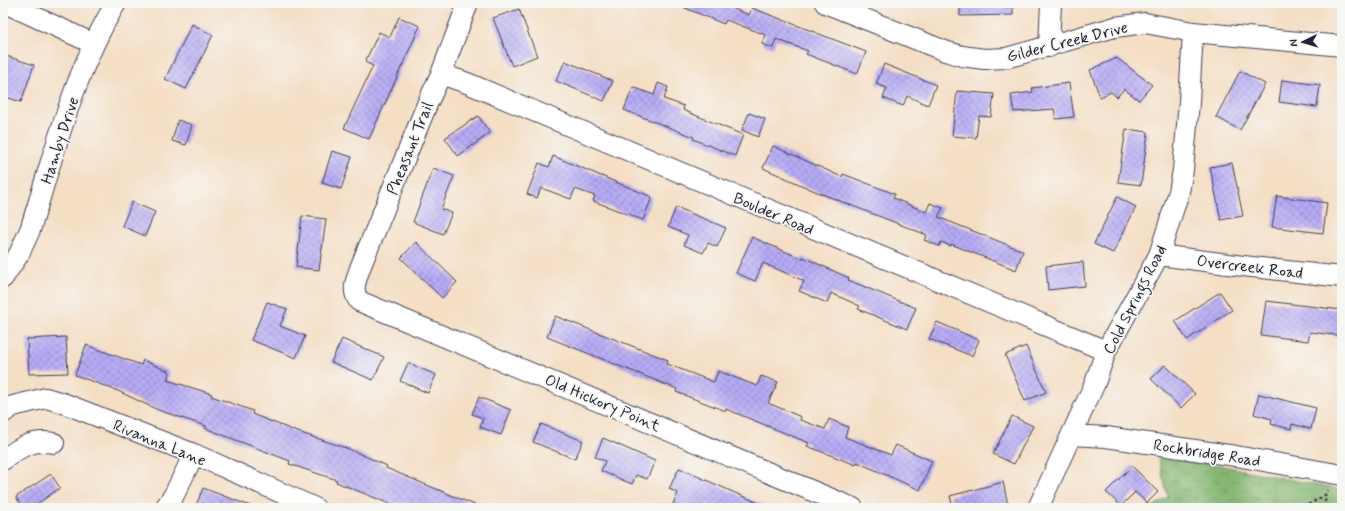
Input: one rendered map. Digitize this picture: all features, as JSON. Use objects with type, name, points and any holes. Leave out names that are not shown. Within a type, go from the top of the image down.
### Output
[{"type":"street","points":[[5,3],[94,44]]},
{"type":"street","name":"Hamby Drive","points":[[3,278],[19,254],[30,230],[78,82],[94,44],[116,3]]},
{"type":"street","name":"Pheasant Trail","points":[[354,294],[360,268],[428,102],[441,74],[468,3]]},
{"type":"street","name":"Gilder Creek Drive","points":[[825,3],[962,56],[984,59],[1006,58],[1130,24],[1157,24],[1193,32],[1342,46]]},
{"type":"street","points":[[1049,47],[1052,3]]},
{"type":"street","name":"Cold Springs Road","points":[[1038,508],[1095,383],[1106,351],[1159,255],[1179,192],[1183,170],[1193,32]]},
{"type":"street","name":"Boulder Road","points":[[441,74],[467,83],[1106,351]]},
{"type":"street","name":"Overcreek Road","points":[[1159,255],[1243,266],[1342,276]]},
{"type":"street","name":"Old Hickory Point","points":[[354,294],[359,301],[853,508]]},
{"type":"street","name":"Rivanna Lane","points":[[3,413],[13,406],[46,398],[63,403],[194,454],[315,508]]},
{"type":"street","name":"Rockbridge Road","points":[[1072,435],[1106,437],[1236,456],[1337,474]]},
{"type":"street","points":[[3,459],[27,444],[42,441],[54,443]]},
{"type":"street","points":[[165,508],[174,495],[194,454]]},
{"type":"path","points":[[1303,508],[1325,495],[1337,474]]},
{"type":"path","points":[[1325,495],[1325,508]]},
{"type":"green space","points":[[1158,458],[1213,464],[1342,490],[1342,508],[1151,508],[1168,497]]},
{"type":"building","points":[[673,3],[719,3],[749,15],[752,8],[866,52],[857,74],[806,54],[808,51],[776,39],[773,48],[762,44],[766,35],[726,20],[724,24]]},
{"type":"building","points":[[960,3],[1013,3],[1013,15],[960,16]]},
{"type":"building","points":[[519,9],[537,56],[512,66],[493,18]]},
{"type":"building","points":[[399,17],[420,26],[369,139],[344,128],[373,66],[365,62],[379,32],[390,37]]},
{"type":"building","points":[[192,24],[213,35],[186,89],[165,79]]},
{"type":"building","points":[[3,55],[34,65],[21,102],[3,96]]},
{"type":"building","points":[[1117,58],[1152,85],[1139,100],[1124,89],[1117,97],[1111,92],[1100,97],[1090,70]]},
{"type":"building","points":[[565,61],[613,81],[604,101],[556,81]]},
{"type":"building","points":[[884,64],[936,85],[928,105],[907,96],[903,106],[883,98],[887,88],[876,84]]},
{"type":"building","points":[[1240,71],[1265,84],[1240,130],[1216,117]]},
{"type":"building","points":[[1282,80],[1320,85],[1317,107],[1279,102]]},
{"type":"building","points":[[658,83],[668,87],[664,99],[684,106],[683,110],[743,135],[735,156],[693,139],[694,137],[624,110],[633,87],[654,95]]},
{"type":"building","points":[[1069,83],[1074,117],[1056,119],[1054,109],[1014,112],[1011,95],[1033,92],[1032,88]]},
{"type":"building","points":[[957,91],[994,94],[991,117],[979,116],[976,138],[952,136]]},
{"type":"building","points":[[749,113],[765,119],[758,137],[742,130]]},
{"type":"building","points":[[478,116],[490,133],[458,156],[445,138]]},
{"type":"building","points":[[178,120],[192,125],[186,145],[172,141]]},
{"type":"building","points":[[1126,129],[1148,132],[1141,185],[1118,182]]},
{"type":"building","points":[[773,146],[842,177],[843,174],[895,194],[893,198],[926,212],[930,203],[943,208],[938,217],[1023,251],[1016,270],[951,244],[951,246],[941,242],[939,246],[924,240],[927,235],[817,192],[763,168]]},
{"type":"building","points":[[332,151],[352,157],[341,189],[322,183]]},
{"type":"building","points":[[553,156],[652,197],[643,220],[593,201],[595,196],[575,189],[571,199],[541,188],[537,198],[527,194],[539,163],[549,167]]},
{"type":"building","points":[[1232,163],[1243,216],[1221,220],[1210,167]]},
{"type":"building","points":[[433,168],[454,176],[441,209],[452,213],[443,234],[413,222]]},
{"type":"building","points":[[1277,196],[1327,203],[1323,233],[1272,227]]},
{"type":"building","points":[[1117,197],[1136,207],[1113,253],[1094,244]]},
{"type":"building","points":[[132,202],[155,212],[145,236],[122,226]]},
{"type":"building","points":[[676,207],[726,228],[717,247],[708,243],[703,253],[684,245],[688,235],[668,227]]},
{"type":"building","points":[[302,216],[326,219],[319,270],[296,267]]},
{"type":"building","points":[[752,237],[802,259],[803,257],[849,278],[848,280],[916,308],[907,329],[858,309],[860,306],[831,293],[827,303],[799,291],[804,281],[763,263],[755,281],[736,273]]},
{"type":"building","points":[[416,242],[457,282],[442,298],[401,258]]},
{"type":"building","points":[[1083,262],[1085,286],[1048,290],[1046,266]]},
{"type":"building","points":[[1220,292],[1232,310],[1187,340],[1175,321]]},
{"type":"building","points":[[1266,301],[1342,310],[1342,336],[1310,332],[1308,341],[1261,335]]},
{"type":"building","points":[[267,302],[287,309],[280,326],[305,336],[296,358],[251,340]]},
{"type":"building","points":[[555,316],[668,360],[667,364],[714,382],[718,371],[757,386],[761,376],[778,382],[768,403],[801,417],[800,420],[825,429],[829,419],[848,427],[845,437],[891,455],[896,445],[932,461],[920,490],[857,462],[856,465],[807,446],[809,443],[726,409],[726,411],[676,392],[677,389],[547,337]]},
{"type":"building","points":[[937,322],[979,340],[972,356],[929,339]]},
{"type":"building","points":[[66,337],[68,373],[29,374],[27,339]]},
{"type":"building","points":[[342,339],[384,357],[373,380],[331,362]]},
{"type":"building","points":[[86,345],[141,365],[143,360],[170,372],[167,380],[212,394],[211,396],[253,411],[252,414],[295,431],[349,449],[387,466],[386,468],[482,508],[400,508],[336,482],[337,480],[289,464],[290,461],[205,428],[206,426],[158,410],[118,391],[75,375]]},
{"type":"building","points":[[1026,346],[1046,392],[1025,401],[1005,355]]},
{"type":"building","points":[[408,363],[436,375],[428,393],[400,381]]},
{"type":"building","points":[[1165,365],[1195,394],[1181,408],[1151,379]]},
{"type":"building","points":[[1259,394],[1316,408],[1311,429],[1292,424],[1291,429],[1271,424],[1272,419],[1254,414]]},
{"type":"building","points":[[479,397],[511,410],[501,435],[480,427],[483,418],[472,414]]},
{"type":"building","points":[[1012,416],[1033,426],[1014,464],[993,454]]},
{"type":"building","points":[[541,424],[583,441],[575,459],[533,442]]},
{"type":"building","points":[[603,438],[655,461],[647,479],[636,475],[632,484],[601,471],[605,461],[595,457]]},
{"type":"building","points":[[1132,466],[1158,492],[1147,503],[1135,492],[1121,506],[1106,492]]},
{"type":"building","points":[[679,468],[771,508],[682,508],[673,504],[678,493],[669,489]]},
{"type":"building","points":[[51,474],[60,488],[31,508],[23,508],[16,497]]},
{"type":"building","points":[[1003,482],[1008,505],[994,508],[953,508],[950,496]]},
{"type":"building","points":[[203,488],[253,507],[253,508],[195,508]]}]
